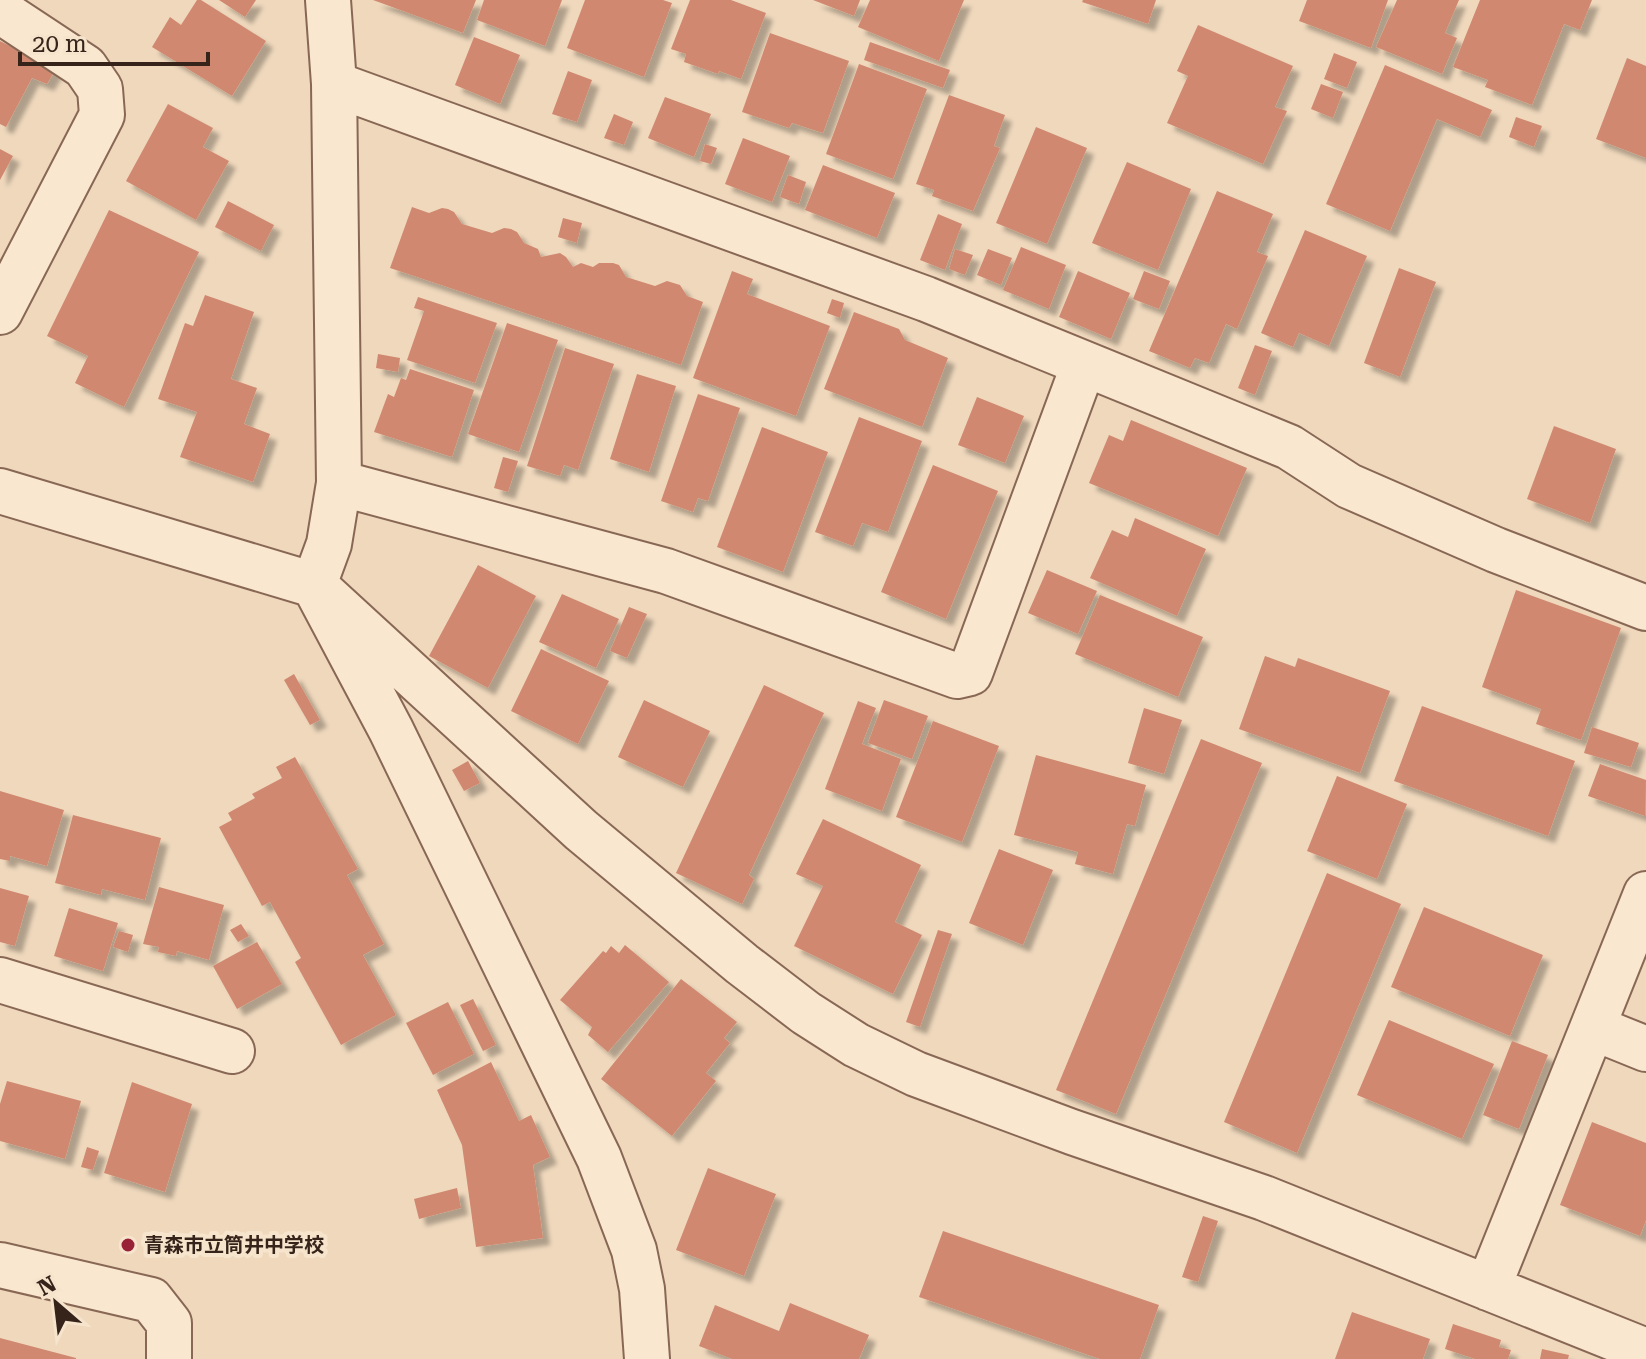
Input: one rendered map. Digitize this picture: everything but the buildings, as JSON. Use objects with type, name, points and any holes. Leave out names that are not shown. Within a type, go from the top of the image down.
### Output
[{"type":"street","points":[[328,0],[334,84],[339,483],[329,544],[314,585],[391,730],[599,1158],[634,1250],[642,1289],[647,1359]]},
{"type":"street","points":[[0,11],[85,67],[100,89],[102,115],[0,312]]},
{"type":"street","points":[[334,84],[911,293],[1289,447],[1349,486],[1481,544],[1646,608]]},
{"type":"street","points":[[339,483],[666,571],[957,676],[970,673],[1084,364]]},
{"type":"street","points":[[0,491],[314,585],[581,830],[742,964],[806,1013],[856,1045],[930,1079],[1264,1198],[1646,1351]]},
{"type":"street","points":[[1488,1288],[1646,894]]},
{"type":"street","points":[[0,980],[232,1051]]},
{"type":"street","points":[[1594,1028],[1646,1049]]},
{"type":"street","points":[[0,1265],[151,1300],[169,1323],[169,1359]]},
{"type":"place","name":"青森市立筒井中学校","points":[[128,1245]]}]
